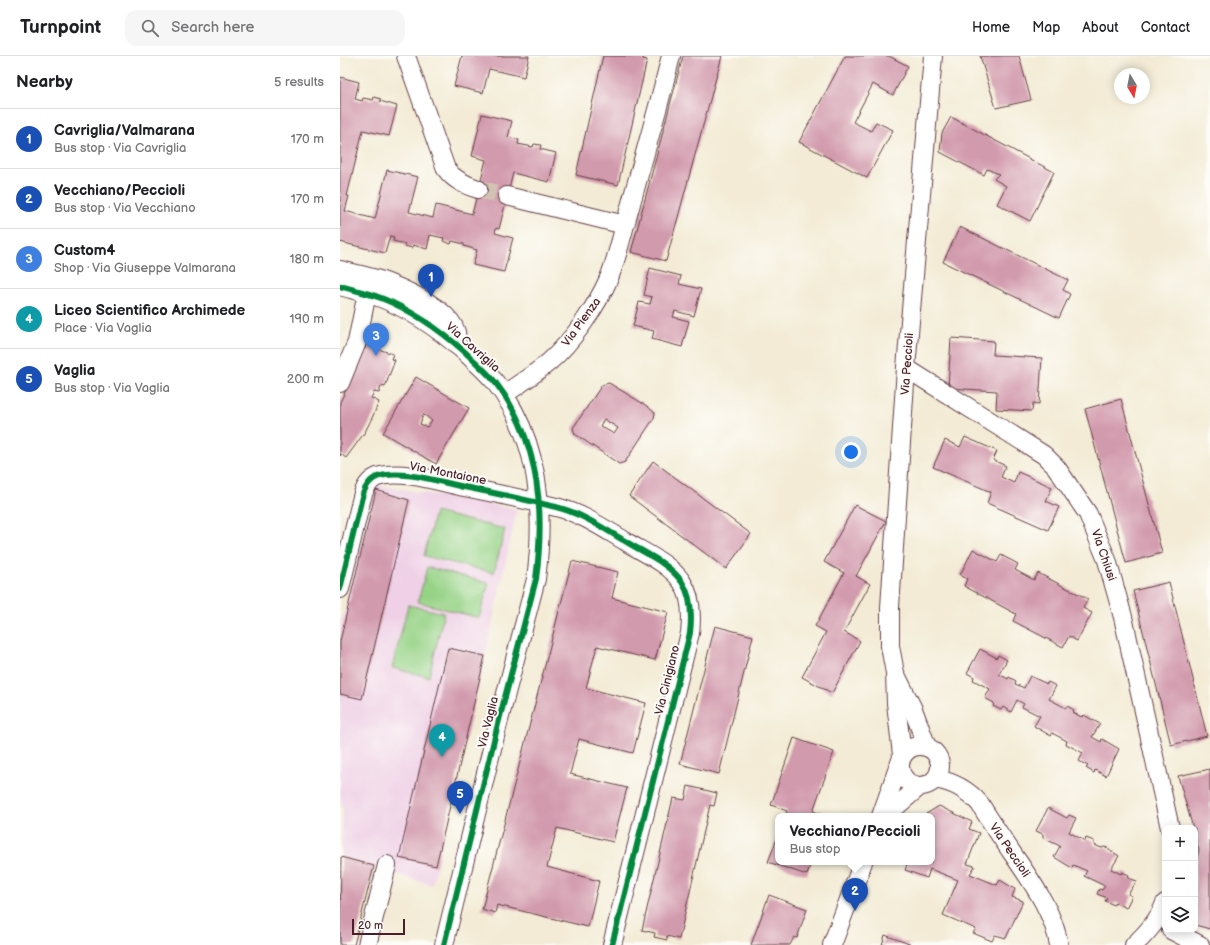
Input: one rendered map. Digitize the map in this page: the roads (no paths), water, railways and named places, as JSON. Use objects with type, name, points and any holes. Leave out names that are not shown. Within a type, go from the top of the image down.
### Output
[{"type":"street","points":[[406,56],[446,169],[449,174],[460,182],[478,189]]},
{"type":"street","name":"Via Pienza","points":[[505,394],[536,372],[555,356],[570,340],[596,303],[609,278],[671,56]]},
{"type":"street","name":"Via Peccioli","points":[[901,760],[895,673],[890,646],[890,607],[906,368],[933,56]]},
{"type":"street","points":[[507,196],[625,225]]},
{"type":"street","points":[[340,270],[386,282],[437,309],[452,325],[456,333],[456,345]]},
{"type":"street","name":"Via Cavriglia","points":[[340,286],[367,293],[402,308],[440,332],[487,373],[505,394],[519,421],[527,441],[536,474],[539,503]]},
{"type":"street","points":[[340,383],[357,342],[367,293]]},
{"type":"street","name":"Via Chiusi","points":[[906,368],[1044,455],[1056,467],[1088,514],[1107,560],[1122,611],[1169,825]]},
{"type":"street","name":"Via Montaione","points":[[340,589],[362,496],[367,485],[378,477],[398,475],[419,478],[539,503]]},
{"type":"street","name":"Via Vaglia","points":[[444,945],[498,724],[536,579],[540,538],[539,503]]},
{"type":"street","name":"Via Cinigiano","points":[[539,503],[564,509],[582,516],[660,562],[682,582],[690,601],[690,633],[612,945]]},
{"type":"street","name":"Via Peccioli","points":[[895,673],[913,709],[927,747]]},
{"type":"street","points":[[881,813],[901,760],[912,747],[920,745],[927,747],[936,754],[940,764],[940,769],[928,783],[890,813]]},
{"type":"street","points":[[901,760],[900,772],[907,782],[913,786],[928,783]]},
{"type":"street","name":"Via Peccioli","points":[[928,783],[948,782],[958,786],[973,796],[980,804],[1046,907],[1056,931],[1059,945]]},
{"type":"street","points":[[832,945],[863,865]]},
{"type":"street","points":[[367,945],[387,866]]},
{"type":"street","points":[[1134,945],[1162,927]]},
{"type":"street","points":[[1177,933],[1200,945]]},
{"type":"tunnel","points":[[478,189],[507,196]]},
{"type":"place","name":"Cavriglia/Valmarana","points":[[431,297]]},
{"type":"place","name":"Custom4","points":[[376,356]]},
{"type":"place","name":"Liceo Scientifico Archimede","points":[[442,757]]},
{"type":"place","name":"Vaglia","points":[[460,814]]},
{"type":"place","name":"Vecchiano/Peccioli","points":[[855,911]]}]
